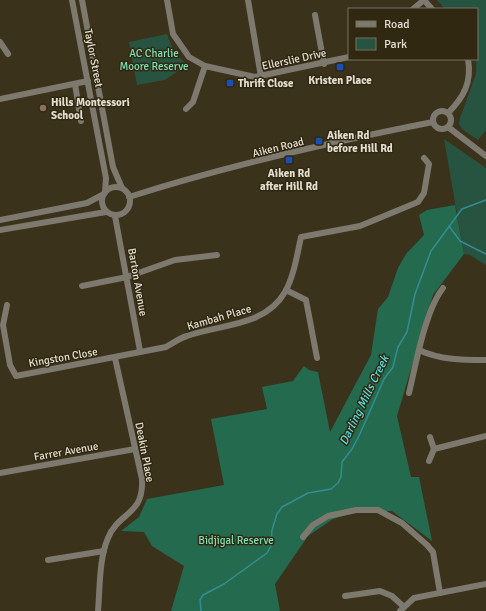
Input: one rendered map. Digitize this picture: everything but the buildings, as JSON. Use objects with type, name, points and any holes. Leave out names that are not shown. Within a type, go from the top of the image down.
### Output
[{"type":"street","name":"Taylor Street","points":[[72,0],[106,178],[104,193]]},
{"type":"street","name":"Taylor Street","points":[[82,0],[113,168],[122,188]]},
{"type":"street","name":"Ellerslie Drive","points":[[167,0],[173,34],[190,57],[205,66],[255,78],[324,64],[348,57]]},
{"type":"street","points":[[248,0],[261,77]]},
{"type":"street","points":[[414,8],[424,0],[431,8]]},
{"type":"street","points":[[315,15],[324,64]]},
{"type":"street","points":[[0,42],[8,54]]},
{"type":"street","points":[[448,113],[462,98],[468,84],[468,60]]},
{"type":"street","points":[[186,109],[193,102],[205,66]]},
{"type":"street","points":[[0,99],[88,81]]},
{"type":"street","points":[[75,84],[81,121]]},
{"type":"street","points":[[448,113],[438,112],[434,116],[433,122],[438,128],[448,128],[486,156]]},
{"type":"street","points":[[448,113],[451,120],[448,128]]},
{"type":"street","name":"Aiken Road","points":[[129,197],[172,183],[433,122]]},
{"type":"street","name":"Kambah Place","points":[[115,358],[140,351],[166,347],[187,336],[250,320],[271,309],[286,290],[301,237],[360,226],[418,202],[424,193],[429,164],[424,158]]},
{"type":"street","points":[[0,220],[87,202],[113,187],[122,188],[129,197],[130,206],[120,216],[115,216],[106,212],[0,230]]},
{"type":"street","points":[[104,193],[101,203],[106,212]]},
{"type":"street","points":[[17,216],[19,226]]},
{"type":"street","name":"Barton Avenue","points":[[115,216],[140,351]]},
{"type":"street","points":[[82,286],[127,277],[176,260],[217,255]]},
{"type":"street","points":[[409,393],[419,350],[436,298],[444,288]]},
{"type":"street","points":[[286,290],[306,300],[317,358]]},
{"type":"street","name":"Kingston Close","points":[[7,305],[3,325],[10,365],[16,376],[115,358]]},
{"type":"street","points":[[419,350],[433,357],[486,360]]},
{"type":"street","name":"Deakin Place","points":[[98,611],[104,551],[108,537],[114,526],[135,509],[140,500],[142,490],[142,479],[115,358]]},
{"type":"street","points":[[434,449],[486,436]]},
{"type":"street","points":[[429,461],[434,449],[430,437]]},
{"type":"street","name":"Farrer Avenue","points":[[0,473],[135,449]]},
{"type":"street","points":[[303,537],[313,524],[328,516],[356,510],[378,510],[402,523],[433,552],[440,593]]},
{"type":"street","points":[[48,560],[104,551]]},
{"type":"street","points":[[345,596],[380,591],[392,596],[402,609],[414,598],[486,584]]},
{"type":"green space","points":[[437,0],[486,0],[486,130],[478,140],[462,129],[459,124],[476,74],[476,60],[478,60],[478,8],[444,8]]},
{"type":"green space","name":"AC Charlie Moore Reserve","points":[[167,34],[174,52],[187,65],[165,80],[137,85],[129,42]]},
{"type":"green space","points":[[444,139],[486,168],[486,265],[470,255],[464,254]]},
{"type":"green space","name":"Bidjigal Reserve","points":[[455,205],[464,254],[433,295],[397,416],[411,477],[419,477],[432,541],[392,511],[360,511],[333,519],[308,536],[275,584],[280,611],[171,611],[184,566],[152,546],[144,532],[121,531],[139,517],[147,499],[224,485],[211,419],[267,409],[262,387],[293,381],[304,366],[309,370],[318,372],[330,432],[371,355],[378,309],[388,297],[398,268],[406,254],[424,235],[419,215],[427,210]]},
{"type":"waterway","name":"Darling Mills Creek","points":[[201,611],[200,600],[203,595],[224,584],[267,553],[271,546],[272,530],[277,514],[282,507],[308,493],[331,489],[338,483],[341,477],[342,462],[352,449],[359,436],[384,379],[393,367],[398,347],[407,332],[415,294],[431,251],[462,209],[486,200]]},
{"type":"waterway","points":[[449,226],[460,241],[486,254]]},
{"type":"place","name":"Kristen Place","points":[[340,67]]},
{"type":"place","name":"Thrift Close","points":[[230,83]]},
{"type":"place","name":"Hills Montessori School","points":[[43,108]]},
{"type":"place","name":"Aiken Rd before Hill Rd","points":[[319,141]]},
{"type":"place","name":"Aiken Rd after Hill Rd","points":[[289,160]]}]
